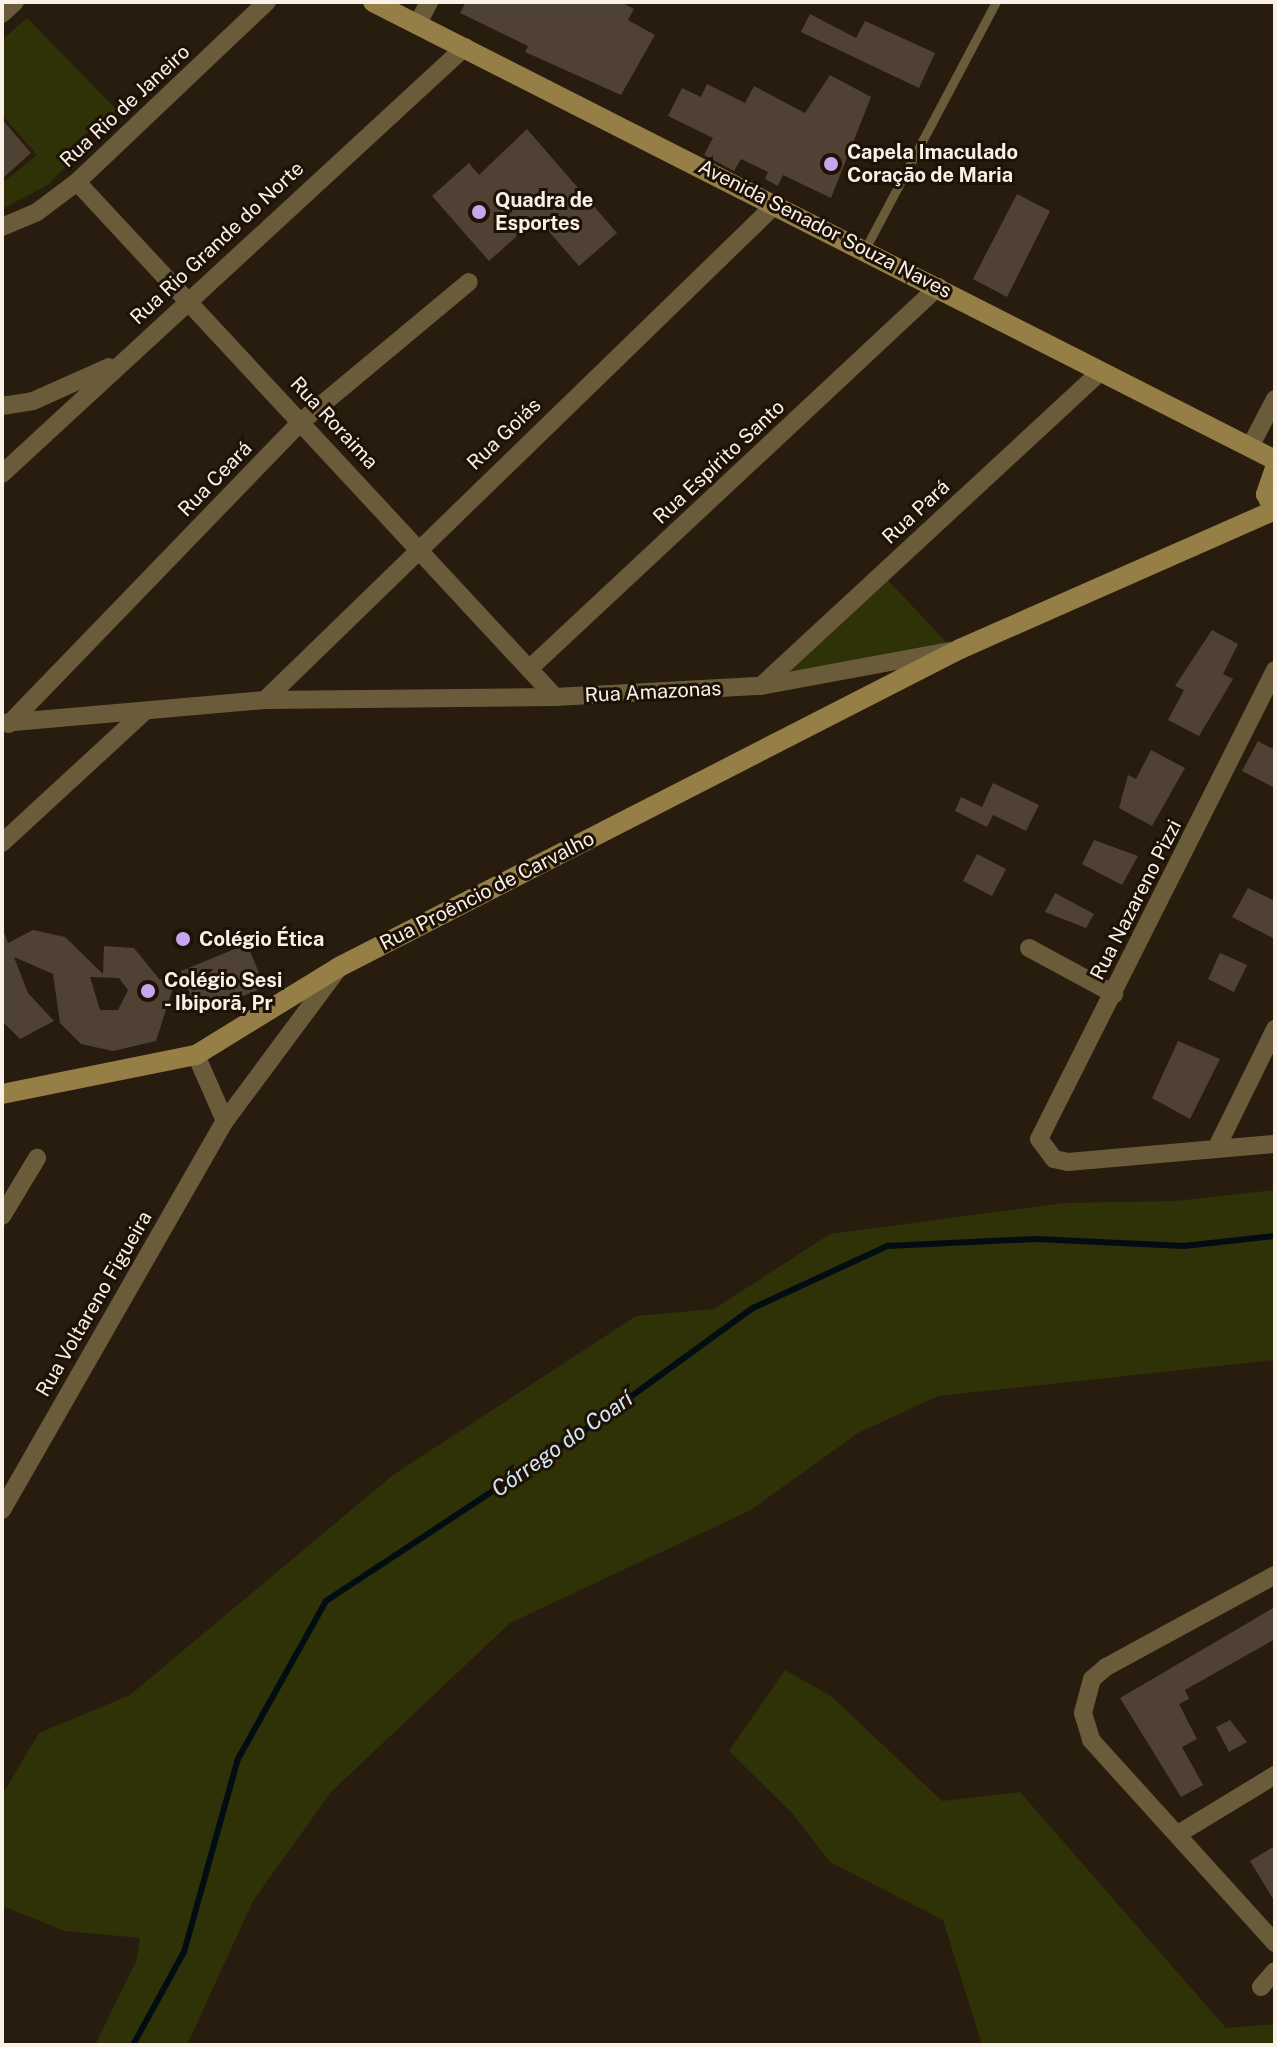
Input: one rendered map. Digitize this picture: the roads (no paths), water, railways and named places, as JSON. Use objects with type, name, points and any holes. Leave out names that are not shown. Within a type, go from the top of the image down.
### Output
[{"type":"street","points":[[2,14],[15,2]]},
{"type":"street","name":"Rua Rio de Janeiro","points":[[2,227],[37,212],[77,182],[267,2]]},
{"type":"street","name":"Avenida Senador Souza Naves","points":[[373,2],[777,203],[1275,460]]},
{"type":"street","points":[[418,23],[429,2]]},
{"type":"street","name":"Rua Rio Grande do Norte","points":[[2,474],[189,298],[465,47]]},
{"type":"street","name":"Rua Roraima","points":[[77,182],[189,298],[555,697]]},
{"type":"street","name":"Rua Goiás","points":[[265,700],[418,548],[777,203]]},
{"type":"street","name":"Rua Ceará","points":[[6,724],[302,421],[469,282]]},
{"type":"street","name":"Rua Espírito Santo","points":[[529,669],[938,287]]},
{"type":"street","points":[[2,406],[33,401],[123,361]]},
{"type":"street","name":"Rua Pará","points":[[761,686],[1101,371]]},
{"type":"street","points":[[1250,447],[1275,399]]},
{"type":"street","points":[[1274,512],[1266,485],[1275,468]]},
{"type":"street","name":"Rua Amazonas","points":[[6,724],[265,700],[555,697],[761,686],[960,649],[1274,512]]},
{"type":"street","name":"Rua Proêncio de Carvalho","points":[[2,1094],[196,1055],[339,967],[960,649]]},
{"type":"street","name":"Rua Nazareno Pizzi","points":[[1216,1149],[1068,1162],[1042,1149],[1046,1123],[1114,994],[1275,670]]},
{"type":"street","points":[[2,843],[143,713]]},
{"type":"street","points":[[1029,948],[1114,994]]},
{"type":"street","name":"Rua Voltareno Figueira","points":[[2,1510],[225,1121],[339,967]]},
{"type":"street","points":[[1216,1149],[1275,1029]]},
{"type":"street","points":[[196,1055],[225,1121]]},
{"type":"street","points":[[1216,1149],[1275,1144]]},
{"type":"street","points":[[2,1216],[37,1158]]},
{"type":"street","points":[[1275,1575],[1106,1667],[1085,1696],[1091,1740],[1275,1943]]},
{"type":"street","points":[[1178,1834],[1275,1775]]},
{"type":"street","points":[[1261,1987],[1275,1971]]},
{"type":"lane","points":[[865,249],[996,2]]},
{"type":"waterway","name":"Córrego do Coarí","points":[[133,2045],[184,1952],[238,1759],[326,1601],[578,1435],[753,1308],[887,1246],[1036,1239],[1184,1246],[1275,1236]]},
{"type":"place","name":"Capela Imaculado Coração de Maria","points":[[831,164]]},
{"type":"place","name":"Quadra de Esportes","points":[[479,212]]},
{"type":"place","name":"Colégio Ética","points":[[183,939]]},
{"type":"place","name":"Colégio Sesi - Ibiporã, Pr","points":[[148,991]]}]
